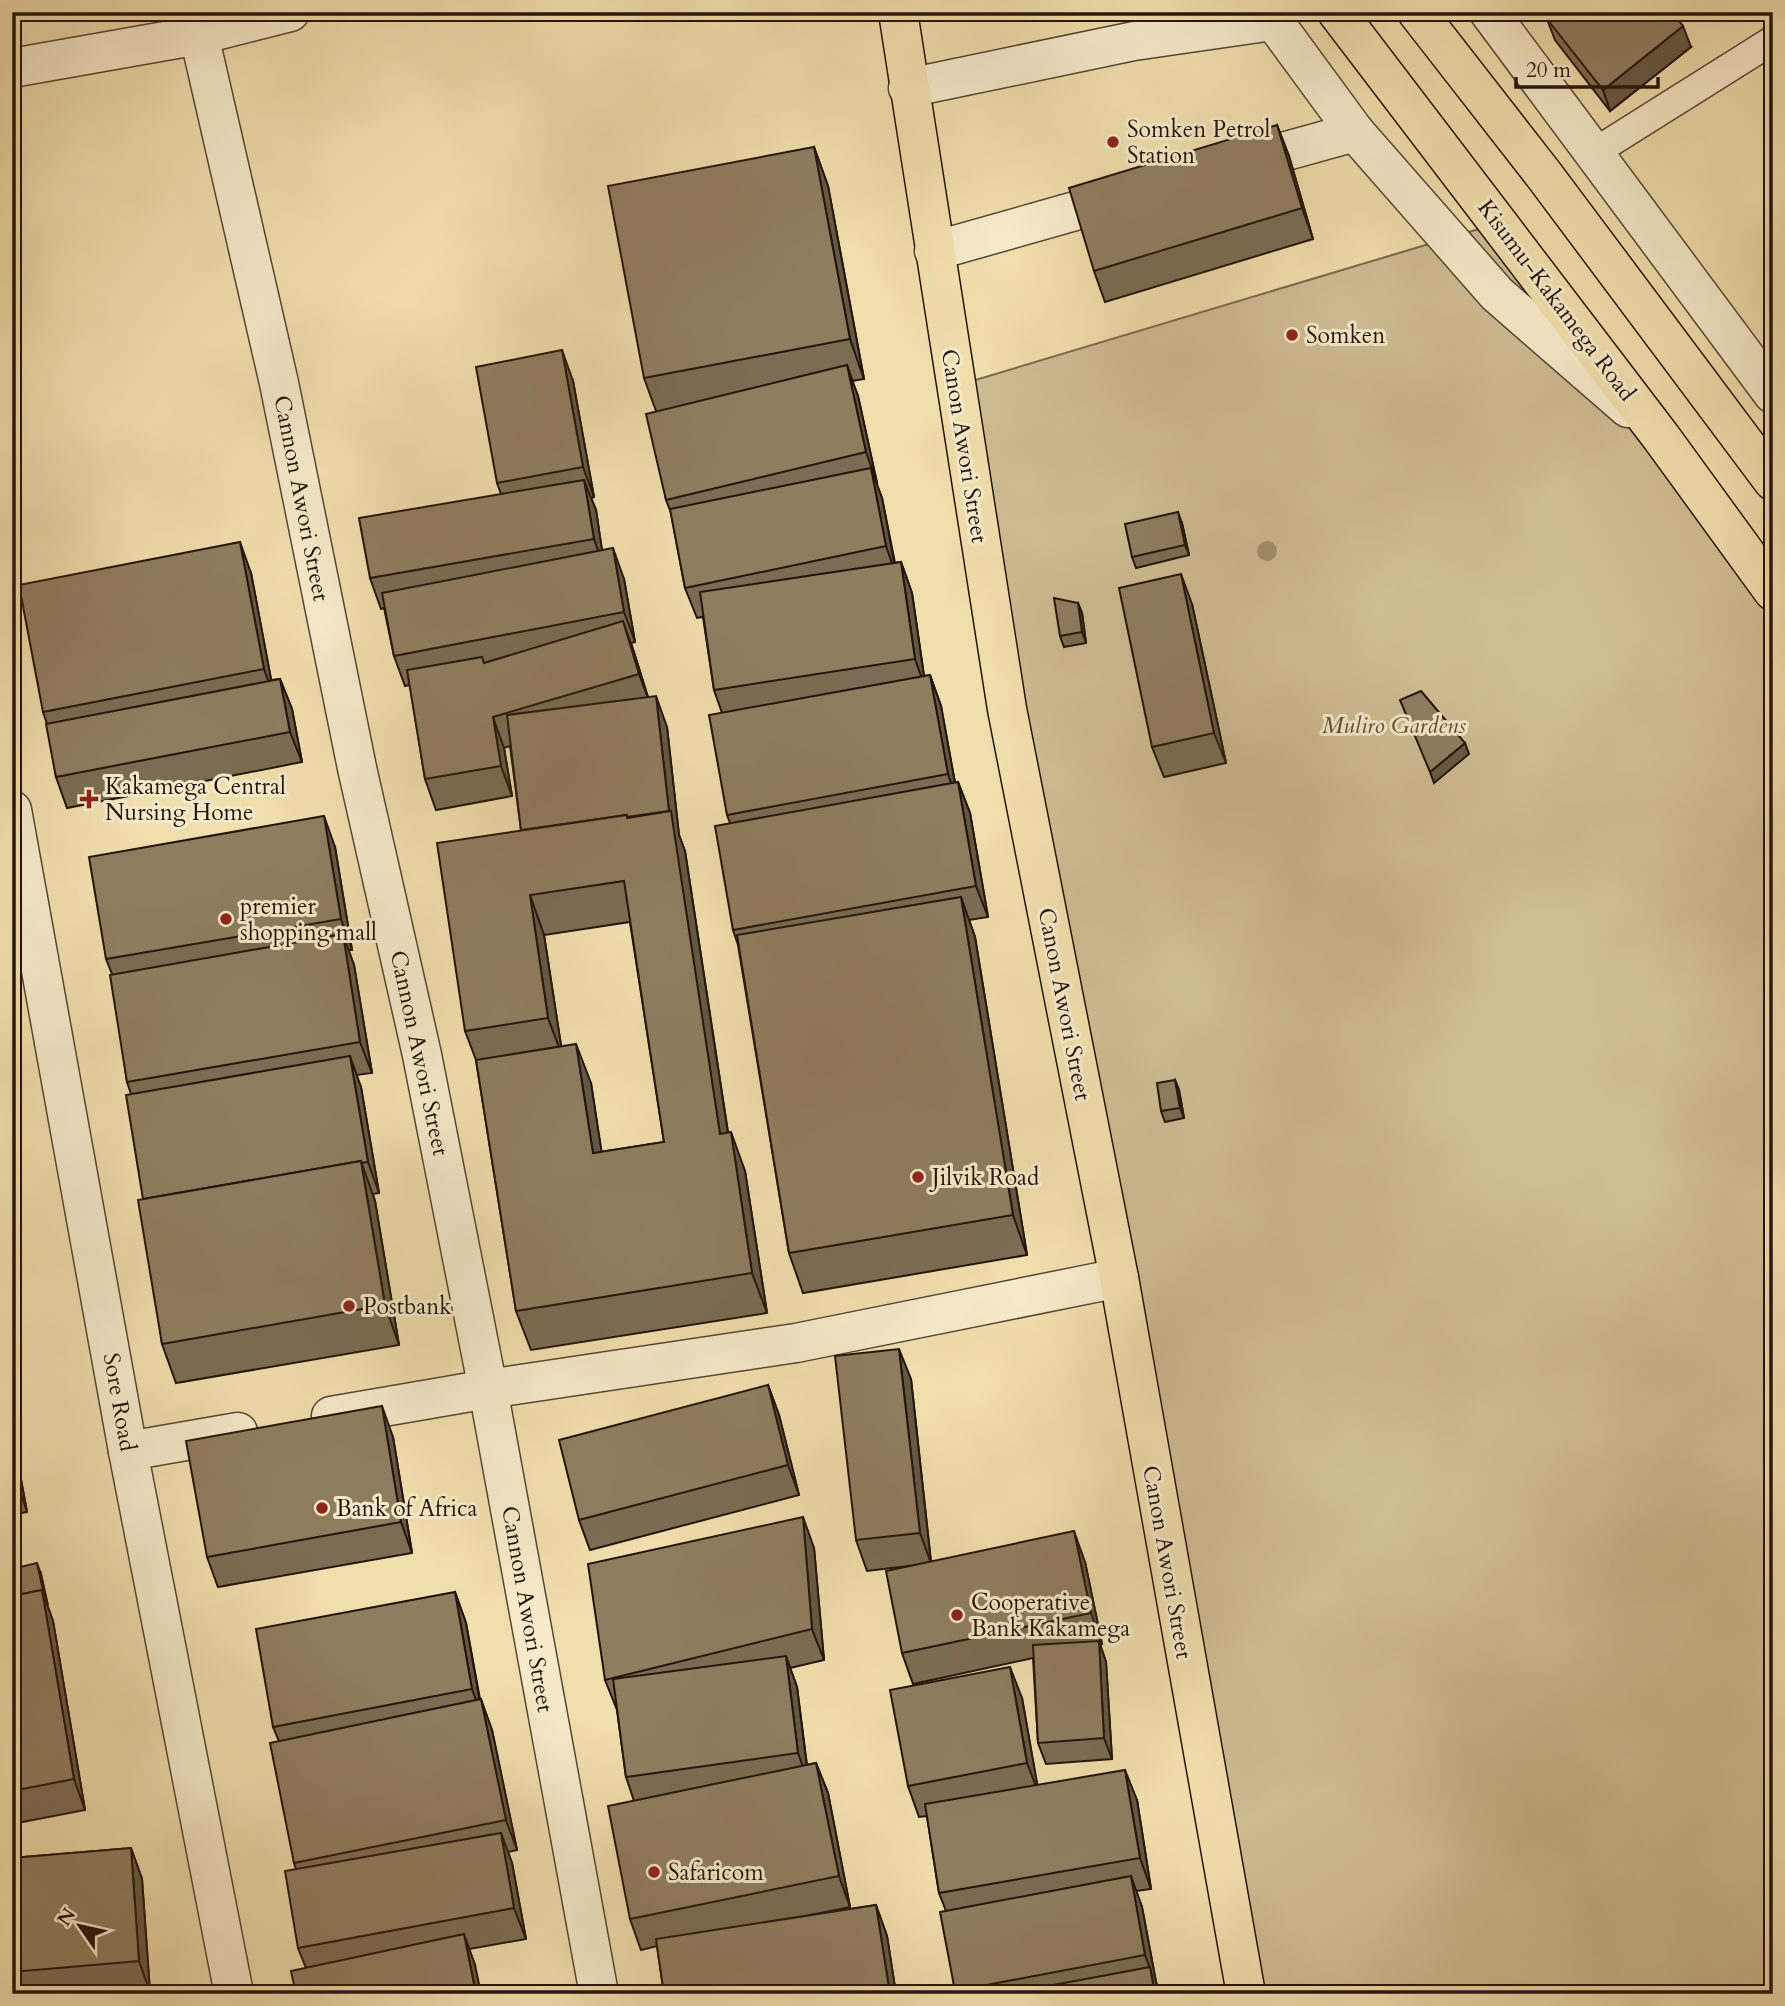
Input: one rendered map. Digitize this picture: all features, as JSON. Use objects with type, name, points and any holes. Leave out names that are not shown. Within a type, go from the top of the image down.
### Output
[{"type":"main road","name":"Canon Awori Street","points":[[898,12],[1007,709],[1119,1278],[1245,1994]]},
{"type":"main road","name":"Kisumu-Kakamega Road","points":[[1337,12],[1661,437],[1773,591]]},
{"type":"main road","points":[[1417,12],[1544,175],[1773,481]]},
{"type":"street","points":[[12,68],[199,35],[290,12]]},
{"type":"street","points":[[1489,12],[1773,394]]},
{"type":"street","points":[[908,88],[1134,41],[1270,17],[1355,132],[1497,295],[1661,437]]},
{"type":"street","name":"Cannon Awori Street","points":[[199,35],[279,383],[357,768],[422,1055],[488,1389],[599,1994]]},
{"type":"street","points":[[1197,176],[1355,132]]},
{"type":"street","points":[[934,251],[1158,187]]},
{"type":"street","name":"Sore Road","points":[[12,810],[128,1451],[234,1994]]},
{"type":"street","points":[[128,1451],[488,1389],[796,1343],[1119,1278]]},
{"type":"lane","points":[[1595,152],[1773,40]]},
{"type":"green space","name":"Muliro Gardens","points":[[1499,223],[1773,599],[1773,1994],[1245,1994],[952,387]]},
{"type":"building","points":[[1555,12],[1672,12],[1683,26],[1603,90],[1547,19]]},
{"type":"building","points":[[1277,125],[1302,208],[1094,271],[1069,188]]},
{"type":"building","points":[[814,147],[850,339],[644,378],[608,186]]},
{"type":"building","points":[[562,350],[583,467],[497,483],[476,367]]},
{"type":"building","points":[[847,365],[866,452],[666,500],[646,414]]},
{"type":"building","points":[[871,468],[886,546],[685,588],[670,509]]},
{"type":"building","points":[[584,480],[594,539],[370,578],[359,518]]},
{"type":"building","points":[[1178,512],[1185,545],[1132,557],[1125,524]]},
{"type":"building","points":[[240,542],[264,669],[43,712],[19,585]]},
{"type":"building","points":[[613,548],[624,612],[394,656],[382,593]]},
{"type":"building","points":[[901,562],[915,659],[714,690],[700,592]]},
{"type":"building","points":[[1181,574],[1214,733],[1152,747],[1119,588]]},
{"type":"building","points":[[1054,598],[1078,603],[1082,632],[1060,636]]},
{"type":"building","points":[[623,621],[639,674],[493,717],[501,766],[425,779],[407,670],[482,657],[484,663]]},
{"type":"building","points":[[930,675],[948,774],[727,815],[709,715]]},
{"type":"building","points":[[280,679],[290,732],[56,777],[46,724]]},
{"type":"building","points":[[1421,691],[1465,743],[1430,772],[1400,700]]},
{"type":"building","points":[[656,696],[669,811],[521,830],[507,715]]},
{"type":"building","points":[[958,782],[976,886],[733,930],[715,826]]},
{"type":"building","points":[[671,811],[720,1134],[731,1132],[752,1273],[516,1311],[476,1060],[576,1044],[593,1153],[664,1142],[624,881],[530,895],[548,1018],[465,1031],[437,843]]},
{"type":"building","name":"premier shopping mall","points":[[324,816],[341,919],[106,959],[89,857]]},
{"type":"building","points":[[961,897],[1013,1215],[789,1253],[737,935]]},
{"type":"building","points":[[343,934],[360,1042],[127,1082],[110,975]]},
{"type":"building","points":[[350,1056],[368,1162],[361,1161],[143,1199],[126,1095]]},
{"type":"building","points":[[1175,1080],[1180,1108],[1161,1111],[1157,1083]]},
{"type":"building","points":[[361,1161],[385,1305],[162,1344],[138,1200]]},
{"type":"building","points":[[899,1349],[920,1533],[856,1540],[835,1356]]},
{"type":"building","points":[[768,1385],[788,1465],[579,1520],[559,1440]]},
{"type":"building","points":[[382,1406],[401,1522],[207,1557],[186,1441]]},
{"type":"building","points":[[12,1452],[20,1491],[12,1492]]},
{"type":"building","points":[[803,1517],[812,1629],[605,1680],[588,1564]]},
{"type":"building","points":[[1074,1531],[1091,1613],[902,1653],[886,1571]]},
{"type":"building","points":[[37,1563],[44,1595],[42,1590],[12,1596],[12,1569]]},
{"type":"building","points":[[42,1590],[74,1779],[12,1791],[12,1631],[15,1631],[12,1596]]},
{"type":"building","points":[[455,1592],[472,1689],[273,1727],[256,1629]]},
{"type":"building","points":[[1099,1641],[1104,1738],[1038,1743],[1033,1645]]},
{"type":"building","points":[[786,1656],[798,1753],[626,1777],[613,1679]]},
{"type":"building","points":[[1010,1667],[1027,1763],[908,1786],[890,1690]]},
{"type":"building","points":[[481,1699],[506,1820],[294,1863],[270,1743]]},
{"type":"building","points":[[816,1763],[839,1876],[630,1919],[608,1806]]},
{"type":"building","points":[[1125,1770],[1140,1858],[939,1893],[925,1804]]},
{"type":"building","points":[[501,1833],[514,1908],[298,1948],[285,1871]]},
{"type":"building","points":[[131,1848],[139,1961],[12,1972],[12,1858]]},
{"type":"building","points":[[1131,1876],[1145,1955],[955,1991],[940,1912]]},
{"type":"building","points":[[876,1905],[890,1994],[664,1994],[656,1939]]},
{"type":"building","points":[[464,1934],[476,1994],[296,1994],[291,1971]]},
{"type":"building","points":[[1150,1967],[1155,1994],[1005,1994]]},
{"type":"place","name":"Somken Petrol Station","points":[[1113,142]]},
{"type":"place","name":"Somken","points":[[1292,335]]},
{"type":"place","name":"Kakamega Central Nursing Home","points":[[89,799]]},
{"type":"place","name":"premier shopping mall","points":[[226,919]]},
{"type":"place","name":"Jilvik Road","points":[[918,1177]]},
{"type":"place","name":"Postbank","points":[[349,1306]]},
{"type":"place","name":"Bank of Africa","points":[[322,1508]]},
{"type":"place","name":"Cooperative Bank Kakamega","points":[[957,1615]]},
{"type":"place","name":"Safaricom","points":[[654,1872]]}]
